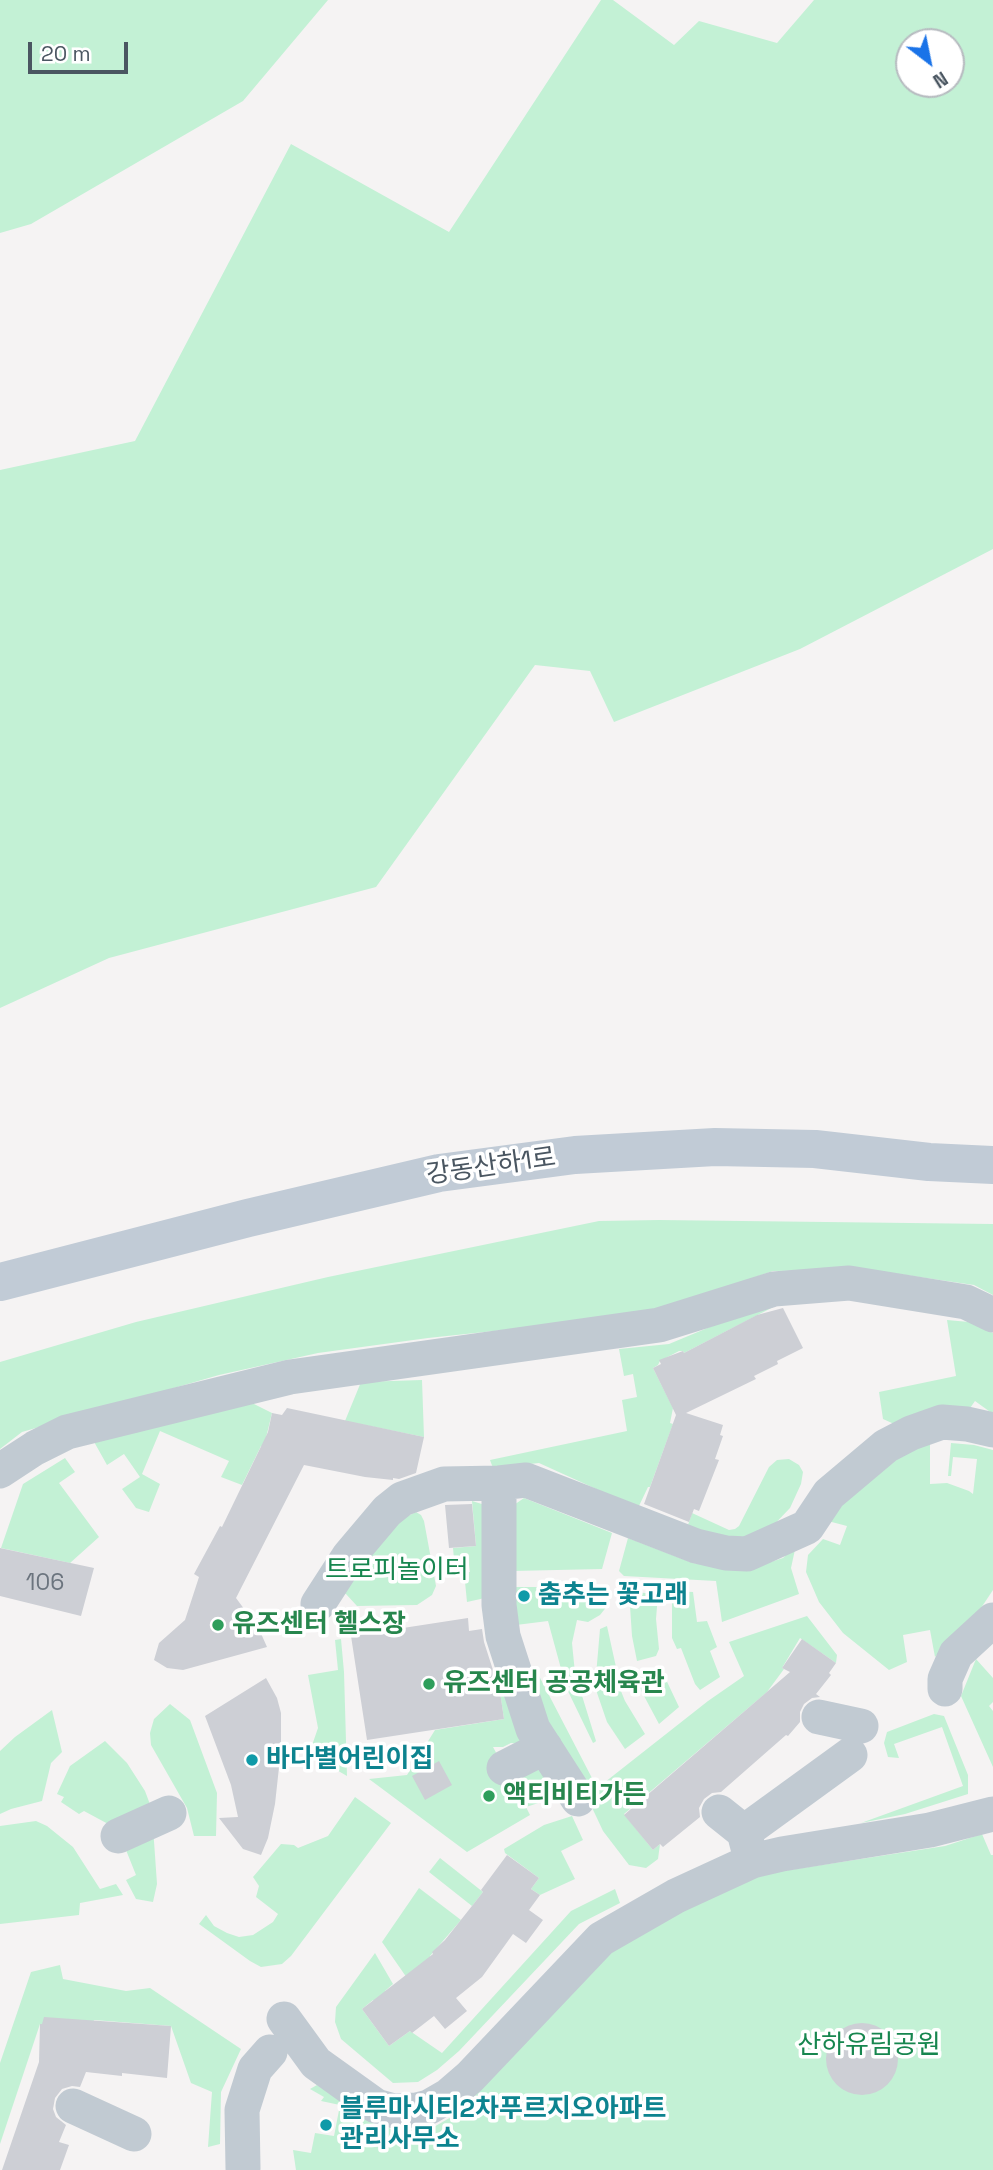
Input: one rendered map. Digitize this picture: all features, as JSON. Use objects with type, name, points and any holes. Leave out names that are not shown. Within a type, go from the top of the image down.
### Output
[{"type":"street","name":"강동산하1로","points":[[0,1282],[248,1218],[439,1173],[575,1155],[715,1147],[802,1149],[929,1162],[993,1165]]},
{"type":"street","points":[[0,1471],[35,1448],[67,1432],[290,1377],[659,1325],[774,1289],[849,1283],[967,1302],[993,1315]]},
{"type":"street","points":[[317,1604],[349,1556],[387,1511],[402,1499],[444,1484],[526,1480],[696,1546],[726,1553],[747,1554],[807,1527],[829,1494],[886,1446],[911,1433],[942,1422],[993,1430]]},
{"type":"street","points":[[499,1483],[499,1605],[503,1633],[533,1729],[578,1799]]},
{"type":"street","points":[[945,1689],[944,1679],[956,1654],[993,1620]]},
{"type":"street","points":[[284,2019],[316,2063],[376,2106],[405,2112],[429,2107],[448,2096],[470,2077],[601,1939],[676,1896],[739,1835],[855,1740],[819,1717]]},
{"type":"street","points":[[504,1768],[545,1747]]},
{"type":"street","points":[[118,1836],[169,1813]]},
{"type":"street","points":[[739,1835],[782,1854],[930,1830],[993,1814]]},
{"type":"street","points":[[242,2169],[247,2110],[258,2071],[271,2052]]},
{"type":"street","points":[[73,2106],[134,2134]]},
{"type":"green space","points":[[0,0],[328,0],[243,101],[31,224],[0,233]]},
{"type":"green space","points":[[601,0],[613,0],[674,45],[699,21],[777,43],[814,0],[993,0],[993,549],[800,649],[614,722],[590,671],[535,665],[376,887],[109,958],[0,1008],[0,470],[135,441],[291,144],[449,232]]},
{"type":"green space","points":[[599,1221],[993,1224],[993,1295],[974,1285],[871,1270],[773,1271],[645,1315],[428,1338],[318,1353],[219,1375],[22,1432],[0,1449],[0,1362],[136,1322],[328,1277]]},
{"type":"green space","points":[[781,1303],[684,1353],[679,1351],[653,1368],[673,1408],[670,1423],[673,1424],[650,1487],[638,1508],[539,1463],[493,1468],[490,1460],[627,1431],[622,1400],[637,1397],[633,1374],[624,1376],[619,1349],[669,1344],[753,1309]]},
{"type":"green space","points":[[947,1320],[969,1322],[993,1333],[993,1414],[975,1401],[968,1411],[903,1428],[883,1419],[879,1392],[956,1376]]},
{"type":"green space","points":[[422,1380],[424,1437],[345,1421],[361,1382]]},
{"type":"green space","points":[[252,1403],[272,1413],[264,1446],[261,1446],[242,1485],[221,1477],[229,1461],[160,1431],[142,1474],[160,1484],[149,1512],[136,1508],[122,1489],[140,1477],[124,1454],[107,1465],[93,1440]]},
{"type":"green space","points":[[930,1441],[930,1484],[947,1483],[973,1494],[977,1459],[953,1457],[951,1476],[948,1476],[951,1443],[993,1450],[993,1590],[981,1608],[935,1657],[930,1630],[903,1635],[907,1662],[889,1670],[843,1633],[819,1602],[806,1572],[808,1555],[823,1539],[840,1545],[847,1526],[824,1520],[872,1473]]},
{"type":"green space","points":[[65,1458],[75,1472],[59,1483],[99,1537],[70,1563],[1,1548],[23,1484]]},
{"type":"green space","points":[[789,1459],[799,1465],[803,1472],[801,1484],[790,1508],[767,1532],[747,1539],[717,1538],[688,1525],[692,1513],[729,1530],[735,1529],[769,1467],[777,1460]]},
{"type":"green space","points":[[524,1498],[612,1533],[602,1569],[512,1571],[511,1507]]},
{"type":"green space","points":[[472,1501],[485,1505],[485,1598],[467,1602],[464,1572],[470,1572],[468,1558],[454,1559],[453,1548],[476,1546]]},
{"type":"green space","name":"트로피놀이터","points":[[416,1512],[424,1521],[436,1586],[432,1595],[417,1605],[357,1606],[346,1594],[341,1593],[377,1531]]},
{"type":"green space","points":[[628,1538],[693,1563],[731,1568],[761,1565],[783,1558],[796,1545],[791,1568],[799,1594],[722,1622],[716,1581],[624,1576],[619,1571]]},
{"type":"green space","points":[[511,1587],[609,1587],[608,1605],[600,1615],[588,1622],[577,1620],[572,1643],[575,1673],[595,1742],[593,1743],[566,1687],[548,1621],[516,1625]]},
{"type":"green space","points":[[621,1591],[658,1594],[656,1619],[659,1649],[656,1656],[637,1661],[630,1606],[618,1607]]},
{"type":"green space","points":[[672,1591],[693,1592],[697,1622],[707,1621],[717,1647],[710,1651],[720,1677],[700,1690],[681,1648],[677,1649],[672,1638]]},
{"type":"green space","points":[[807,1616],[837,1655],[836,1663],[800,1638],[782,1668],[784,1669],[767,1692],[624,1814],[653,1850],[660,1844],[658,1859],[646,1868],[629,1865],[603,1831],[588,1799],[600,1786],[744,1676],[729,1642]]},
{"type":"green space","points":[[607,1626],[616,1667],[614,1674],[625,1701],[645,1734],[625,1749],[607,1722],[595,1687],[600,1629]]},
{"type":"green space","points":[[341,1639],[347,1776],[309,1754],[318,1728],[308,1675],[338,1670],[335,1640]]},
{"type":"green space","points":[[976,1659],[993,1678],[993,1702],[989,1706],[993,1711],[993,1767],[961,1696]]},
{"type":"green space","points":[[661,1669],[679,1707],[659,1724],[636,1681],[643,1673]]},
{"type":"green space","points":[[537,1672],[593,1780],[581,1789],[526,1676]]},
{"type":"green space","points":[[497,1673],[522,1744],[511,1743],[503,1747],[493,1747],[512,1782],[546,1765],[563,1795],[526,1807],[530,1815],[467,1852],[369,1779],[407,1775],[435,1730],[504,1719]]},
{"type":"green space","points":[[170,1704],[190,1720],[217,1793],[216,1836],[194,1836],[187,1808],[151,1745],[150,1733],[154,1719]]},
{"type":"green space","points":[[52,1710],[62,1752],[51,1763],[42,1801],[0,1814],[0,1751]]},
{"type":"green space","points":[[934,1714],[944,1716],[968,1775],[968,1794],[905,1814],[861,1823],[963,1786],[942,1727],[894,1744],[899,1758],[888,1757],[884,1743],[887,1732]]},
{"type":"green space","points":[[105,1741],[127,1763],[145,1791],[151,1807],[110,1825],[84,1811],[79,1814],[61,1802],[64,1797],[57,1794],[70,1766]]},
{"type":"green space","points":[[355,1797],[391,1823],[291,1956],[282,1964],[261,1967],[199,1924],[206,1915],[214,1926],[239,1937],[253,1935],[273,1922],[278,1914],[256,1897],[259,1886],[253,1877],[281,1844],[298,1848],[328,1836]]},
{"type":"green space","points":[[572,1816],[583,1840],[561,1851],[575,1879],[540,1895],[531,1889],[539,1878],[505,1853],[504,1849],[544,1825]]},
{"type":"green space","points":[[36,1821],[47,1826],[73,1847],[100,1889],[116,1884],[123,1895],[80,1903],[79,1915],[0,1924],[0,1826]]},
{"type":"green space","points":[[153,1827],[157,1884],[153,1902],[136,1899],[126,1880],[136,1875],[126,1850]]},
{"type":"green space","name":"산하유림공원","points":[[982,1834],[993,1855],[993,2170],[296,2170],[293,2150],[311,2153],[315,2133],[334,2136],[340,2105],[321,2101],[324,2097],[310,2089],[317,2085],[372,2123],[402,2132],[432,2128],[460,2112],[611,1949],[750,1876],[945,1846]]},
{"type":"green space","points":[[440,1858],[483,1892],[472,1906],[429,1872]]},
{"type":"green space","points":[[419,1888],[461,1920],[430,1956],[431,1959],[407,1978],[382,1942]]},
{"type":"green space","points":[[615,1889],[620,1903],[579,1924],[459,2051],[418,2082],[393,2083],[341,2039],[335,2022],[336,2007],[375,1953],[393,1984],[375,2002],[373,2000],[362,2009],[389,2046],[410,2031],[442,2053],[571,1911]]},
{"type":"green space","points":[[60,1965],[63,1979],[126,1991],[150,1988],[241,2049],[221,2092],[220,2144],[208,2147],[212,2092],[191,2083],[171,2026],[94,2020],[92,2025],[40,2024],[0,2144],[0,2063],[31,1972]]},
{"type":"building","points":[[783,1308],[803,1348],[754,1376],[756,1379],[686,1413],[723,1425],[720,1435],[723,1436],[715,1459],[719,1460],[699,1511],[694,1509],[689,1522],[644,1504],[676,1415],[653,1368],[661,1364],[659,1360],[683,1351],[684,1353],[757,1315]]},
{"type":"building","points":[[287,1408],[424,1437],[416,1473],[393,1480],[304,1465],[236,1598],[259,1629],[267,1647],[183,1670],[167,1668],[154,1660],[159,1643],[185,1620],[199,1577],[194,1574],[220,1526],[222,1527],[268,1432],[272,1413],[282,1415]]},
{"type":"building","points":[[472,1504],[476,1546],[449,1548],[445,1505]]},
{"type":"building","points":[[0,1548],[94,1568],[81,1616],[0,1596]]},
{"type":"building","name":"유즈센터 공공체육관","points":[[468,1618],[469,1631],[482,1629],[500,1692],[504,1719],[367,1740],[351,1636]]},
{"type":"building","points":[[802,1639],[836,1663],[829,1673],[831,1675],[816,1694],[820,1697],[812,1698],[804,1704],[800,1712],[800,1722],[788,1736],[721,1792],[712,1793],[704,1799],[699,1808],[700,1817],[663,1847],[660,1844],[653,1850],[624,1815],[790,1672],[782,1668]]},
{"type":"building","name":"바다별어린이집","points":[[266,1678],[277,1698],[281,1713],[281,1749],[275,1804],[268,1838],[261,1855],[243,1849],[219,1818],[238,1817],[231,1785],[205,1716]]},
{"type":"building","points":[[439,1761],[452,1785],[425,1800],[412,1776]]},
{"type":"building","points":[[507,1855],[539,1878],[531,1889],[540,1895],[529,1910],[543,1920],[526,1943],[513,1934],[482,1977],[456,1998],[467,2011],[445,2029],[434,2016],[389,2046],[362,2009],[433,1954],[483,1892],[481,1890]]},
{"type":"building","points":[[44,2017],[171,2026],[167,2078],[86,2072],[80,2087],[62,2089],[55,2098],[53,2109],[56,2117],[66,2125],[59,2142],[69,2145],[60,2170],[2,2170],[39,2062],[40,2024]]},
{"type":"building","points":[[869,2023],[888,2033],[896,2045],[896,2073],[888,2085],[876,2093],[855,2095],[836,2085],[828,2073],[826,2052],[836,2033],[848,2025]]},
{"type":"place","name":"춤추는 꽃고래","points":[[524,1596]]},
{"type":"place","name":"유즈센터 헬스장","points":[[218,1625]]},
{"type":"place","name":"유즈센터 공공체육관","points":[[429,1684]]},
{"type":"place","name":"바다별어린이집","points":[[252,1760]]},
{"type":"place","name":"액티비티가든","points":[[489,1796]]},
{"type":"place","name":"블루마시티2차푸르지오아파트 관리사무소","points":[[326,2125]]}]
